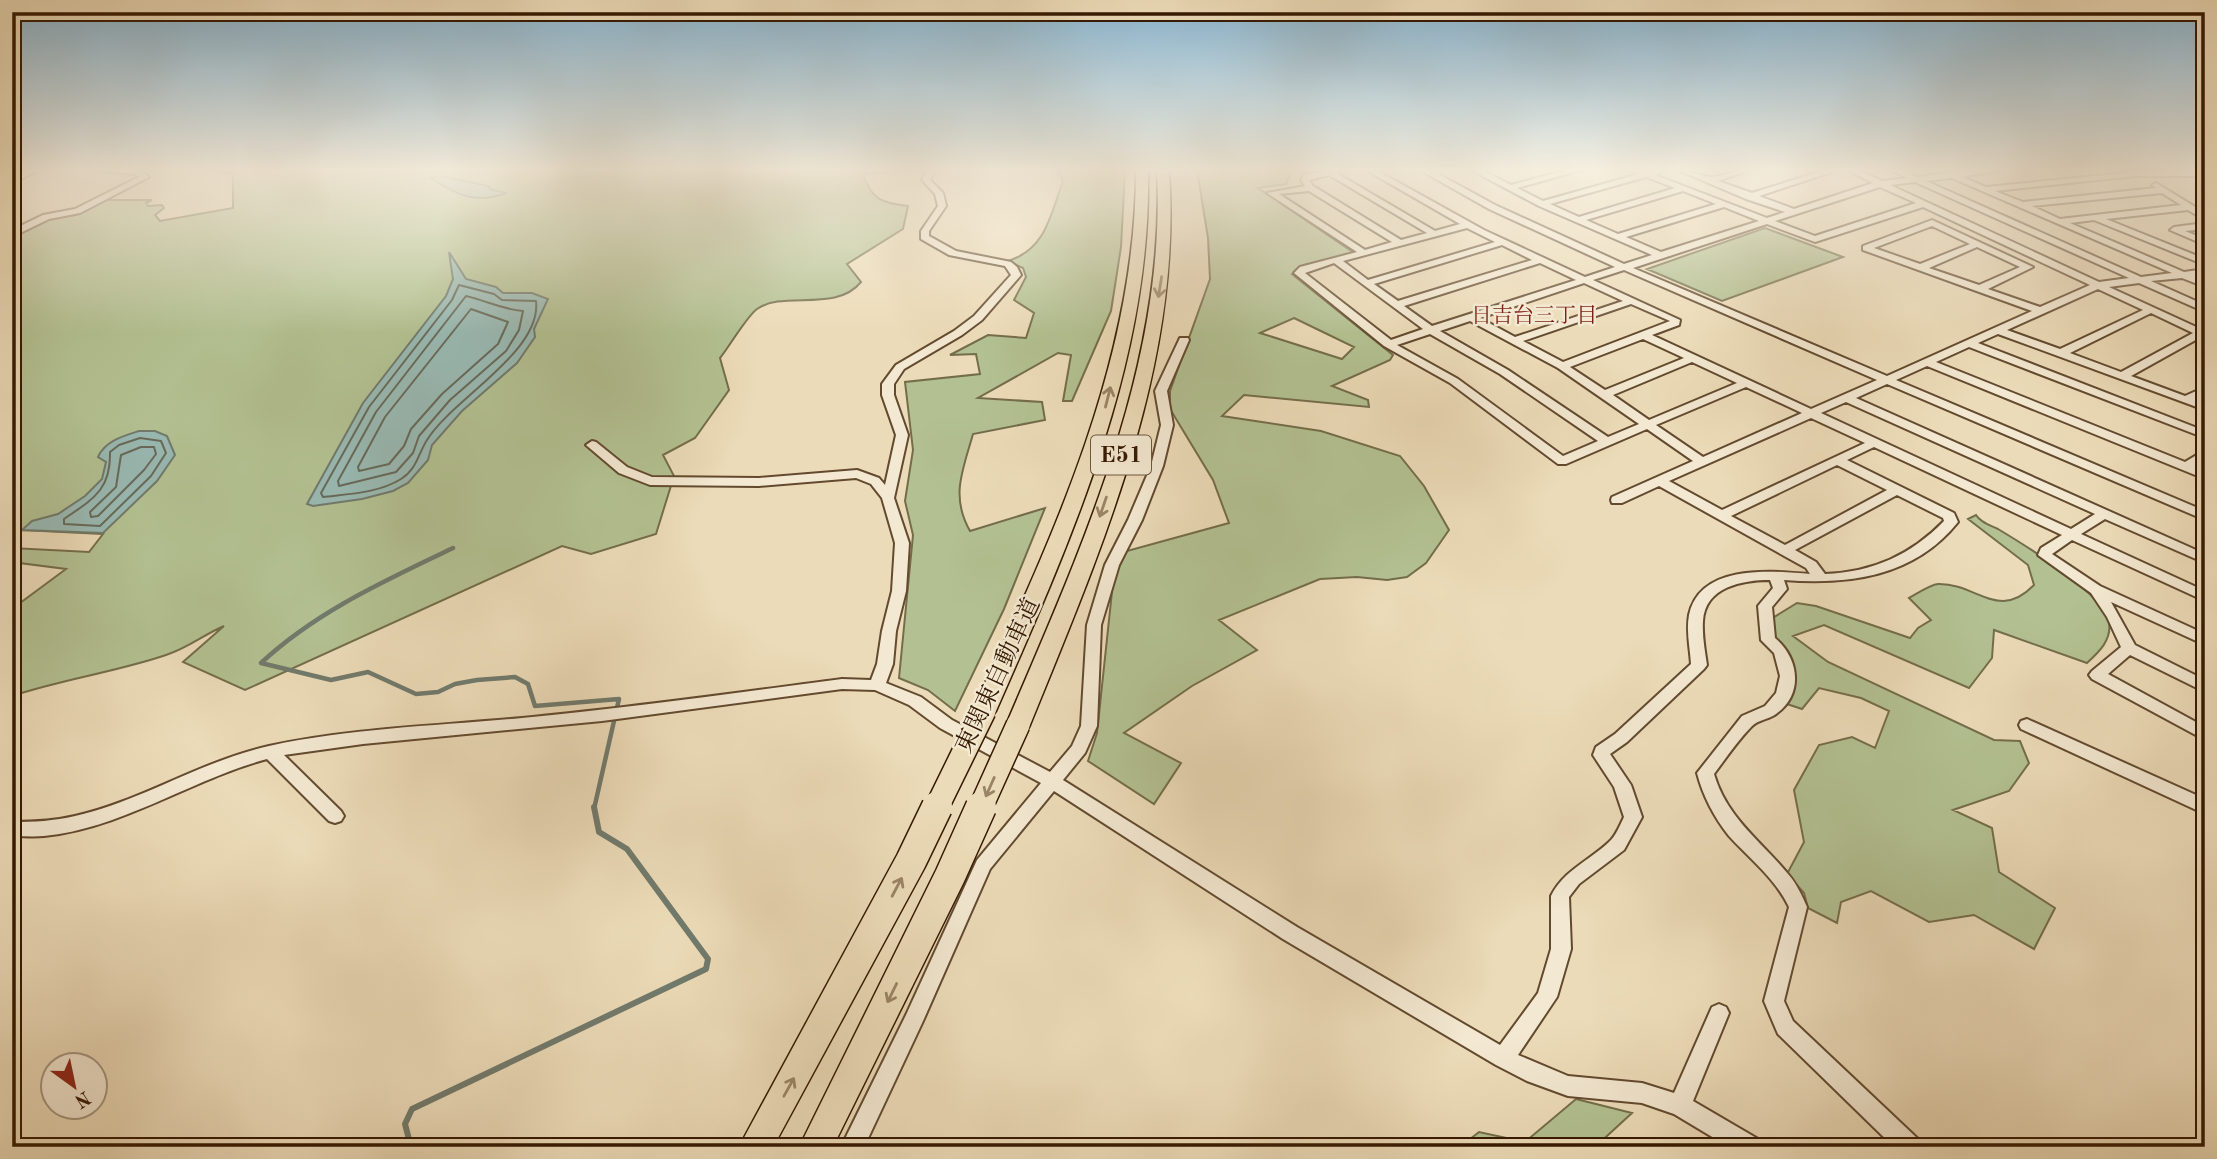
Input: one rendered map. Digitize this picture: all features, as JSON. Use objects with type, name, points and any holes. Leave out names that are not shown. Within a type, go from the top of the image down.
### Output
[{"type":"highway","name":"東関東自動車道","points":[[756,1147],[905,873],[984,711],[1048,569],[1087,471],[1103,417],[1139,267],[1143,224]]},
{"type":"highway","name":"東関東自動車道","points":[[816,1147],[950,876],[1018,725],[1079,579],[1135,416],[1163,267],[1166,224]]},
{"type":"street","points":[[12,234],[32,224]]},
{"type":"street","points":[[888,498],[902,435],[888,395],[888,383],[900,367],[958,333],[978,317],[1016,275],[1014,269],[1007,264],[933,245],[923,237],[930,224]]},
{"type":"street","points":[[1319,224],[1366,254]]},
{"type":"street","points":[[1369,224],[1401,244]]},
{"type":"street","points":[[1417,224],[1434,234]]},
{"type":"street","points":[[1528,224],[1622,267],[2205,516]]},
{"type":"street","points":[[1587,224],[1659,255]]},
{"type":"street","points":[[1617,237],[1659,224]]},
{"type":"street","points":[[1388,344],[1755,224]]},
{"type":"street","points":[[1774,224],[1819,240],[1863,224]]},
{"type":"street","points":[[1930,224],[1866,248],[2041,311]]},
{"type":"street","points":[[1935,224],[2028,267],[1979,289]]},
{"type":"street","points":[[1966,224],[2203,334]]},
{"type":"street","points":[[2015,224],[2205,309]]},
{"type":"street","points":[[2064,224],[2205,284]]},
{"type":"street","points":[[2112,224],[2205,262]]},
{"type":"street","points":[[1562,366],[1675,323],[1675,320],[1468,225],[1303,269],[1299,273],[1388,344],[1454,381],[1562,461],[1747,383]]},
{"type":"street","points":[[2205,226],[2174,230],[2205,244]]},
{"type":"street","points":[[1854,227],[1867,231]]},
{"type":"street","points":[[1879,235],[1891,239]]},
{"type":"street","points":[[1367,283],[1503,242]]},
{"type":"street","points":[[1920,268],[1978,244]]},
{"type":"street","points":[[2178,250],[2205,244]]},
{"type":"street","points":[[1396,304],[1541,260]]},
{"type":"street","points":[[1337,261],[1430,330],[1504,372],[1607,442]]},
{"type":"street","points":[[1617,500],[2099,285],[2205,272]]},
{"type":"street","points":[[1516,340],[1632,301]]},
{"type":"street","points":[[2061,353],[2150,310]]},
{"type":"street","points":[[1471,317],[1562,366],[1702,462]]},
{"type":"street","points":[[1998,330],[2205,407]]},
{"type":"street","points":[[2122,376],[2203,334]]},
{"type":"street","points":[[1643,335],[2205,597]]},
{"type":"street","points":[[852,1147],[914,1021],[983,865],[1079,749],[1089,726],[1094,625],[1112,565],[1135,520],[1157,467],[1167,425],[1161,390],[1184,340]]},
{"type":"street","points":[[1968,344],[2205,435]]},
{"type":"street","points":[[1604,395],[1693,358]]},
{"type":"street","points":[[1927,362],[2205,475]]},
{"type":"street","points":[[2186,400],[2205,390]]},
{"type":"street","points":[[1847,398],[2205,559]]},
{"type":"street","points":[[1722,515],[1874,443]]},
{"type":"street","points":[[592,445],[623,470],[650,481],[759,482],[857,474],[875,481],[888,498],[902,542],[899,591],[889,631],[886,664],[877,685]]},
{"type":"street","points":[[2186,467],[2205,454]]},
{"type":"street","points":[[1503,1058],[1547,997],[1560,949],[1560,897],[1572,879],[1618,845],[1633,817],[1622,785],[1601,755],[1602,751],[1621,738],[1699,665],[1696,615],[1707,594],[1723,584],[1741,579],[1776,576],[1846,577],[1887,567],[1926,545],[1951,522],[1949,516],[1837,460]]},
{"type":"street","points":[[1659,481],[1811,565],[1821,578]]},
{"type":"street","points":[[1785,550],[1898,490]]},
{"type":"street","points":[[2104,514],[2046,551],[2045,555],[2096,590],[2205,640]]},
{"type":"street","points":[[1776,576],[1780,589],[1765,606],[1768,640],[1781,651],[1788,676],[1784,695],[1771,710],[1748,720],[1705,773],[1709,792],[1732,830],[1783,880],[1798,907],[1774,1000],[1785,1027],[1910,1147]]},
{"type":"street","points":[[2096,590],[2114,617],[2129,648],[2205,687]]},
{"type":"street","points":[[2129,648],[2096,675],[2205,734]]},
{"type":"street","points":[[12,829],[72,823],[222,765],[270,752],[842,684],[877,685],[915,701],[946,724],[1052,781],[1290,933],[1503,1058],[1568,1086],[1642,1093],[1680,1105],[1750,1147]]},
{"type":"street","points":[[2027,725],[2205,807]]},
{"type":"street","points":[[270,752],[335,816]]},
{"type":"street","points":[[1680,1105],[1719,1013]]},
{"type":"green space","points":[[34,224],[904,224],[903,229],[847,264],[861,282],[850,291],[838,297],[768,304],[757,309],[743,325],[720,358],[729,390],[695,438],[663,455],[674,476],[656,534],[591,554],[562,546],[245,690],[183,662],[224,626],[166,655],[12,696],[12,609],[66,569],[12,562],[12,548],[89,552],[103,534],[22,530],[12,537],[12,236]]},
{"type":"green space","points":[[1048,224],[1122,224],[1111,311],[1072,401],[1063,401],[1071,355],[1058,353],[978,398],[1042,402],[1045,420],[973,434],[960,483],[961,506],[970,531],[1045,508],[1004,609],[955,711],[928,690],[899,678],[913,535],[905,501],[913,450],[905,382],[980,374],[976,354],[950,355],[988,335],[1026,338],[1034,313],[1014,300],[1026,277],[1023,268],[1008,261],[1031,248]]},
{"type":"green space","points":[[1206,224],[1311,224],[1354,253],[1305,265],[1292,274],[1393,355],[1390,360],[1332,386],[1368,400],[1369,407],[1244,395],[1222,416],[1321,431],[1400,456],[1424,486],[1449,530],[1426,563],[1407,577],[1387,580],[1357,577],[1320,579],[1219,620],[1257,650],[1192,686],[1124,733],[1181,763],[1154,804],[1088,761],[1097,733],[1116,554],[1229,523],[1213,480],[1170,409],[1170,391],[1210,279]],"holes":[[[1294,318],[1354,347],[1342,359],[1260,333]]]},
{"type":"green space","points":[[1765,228],[1843,257],[1722,301],[1647,269]]},
{"type":"green space","points":[[1976,515],[2079,584],[2104,611],[2109,622],[2109,634],[2100,650],[2087,663],[1994,630],[1992,658],[1969,688],[1824,625],[1793,636],[1828,662],[1994,740],[2020,741],[2029,763],[2009,791],[1953,810],[1992,828],[1999,872],[2055,908],[2034,949],[1974,915],[1929,922],[1871,891],[1841,902],[1837,923],[1808,908],[1804,893],[1787,874],[1804,842],[1794,790],[1819,745],[1852,737],[1875,748],[1889,711],[1861,698],[1819,688],[1802,709],[1787,704],[1795,676],[1791,657],[1775,641],[1771,619],[1797,603],[1816,606],[1910,638],[1918,628],[1931,620],[1909,598],[1931,586],[1952,585],[1998,601],[2021,596],[2034,585],[2028,565],[1968,519]]},
{"type":"green space","points":[[1576,1099],[1632,1113],[1595,1147],[1460,1147],[1479,1132],[1525,1142]]},
{"type":"water","points":[[449,252],[466,279],[496,287],[503,293],[532,293],[548,299],[534,329],[535,337],[517,363],[462,411],[432,445],[428,460],[408,483],[393,491],[362,499],[313,506],[307,504],[363,403],[446,296],[453,279]]},
{"type":"water","points":[[139,431],[155,431],[167,436],[175,455],[157,481],[103,533],[22,530],[32,521],[58,514],[85,496],[102,479],[106,462],[98,457],[101,451],[115,440]]},
{"type":"waterway","points":[[453,548],[328,612],[261,663],[331,680],[368,672],[416,694],[438,692],[455,684],[477,680],[515,677],[528,684],[535,706],[619,699],[594,808]]},
{"type":"waterway","points":[[411,1147],[405,1124],[412,1109],[706,969],[708,959],[627,849],[599,832],[594,808]]},
{"type":"district","name":"日吉台三丁目","points":[[1534,316]]}]
